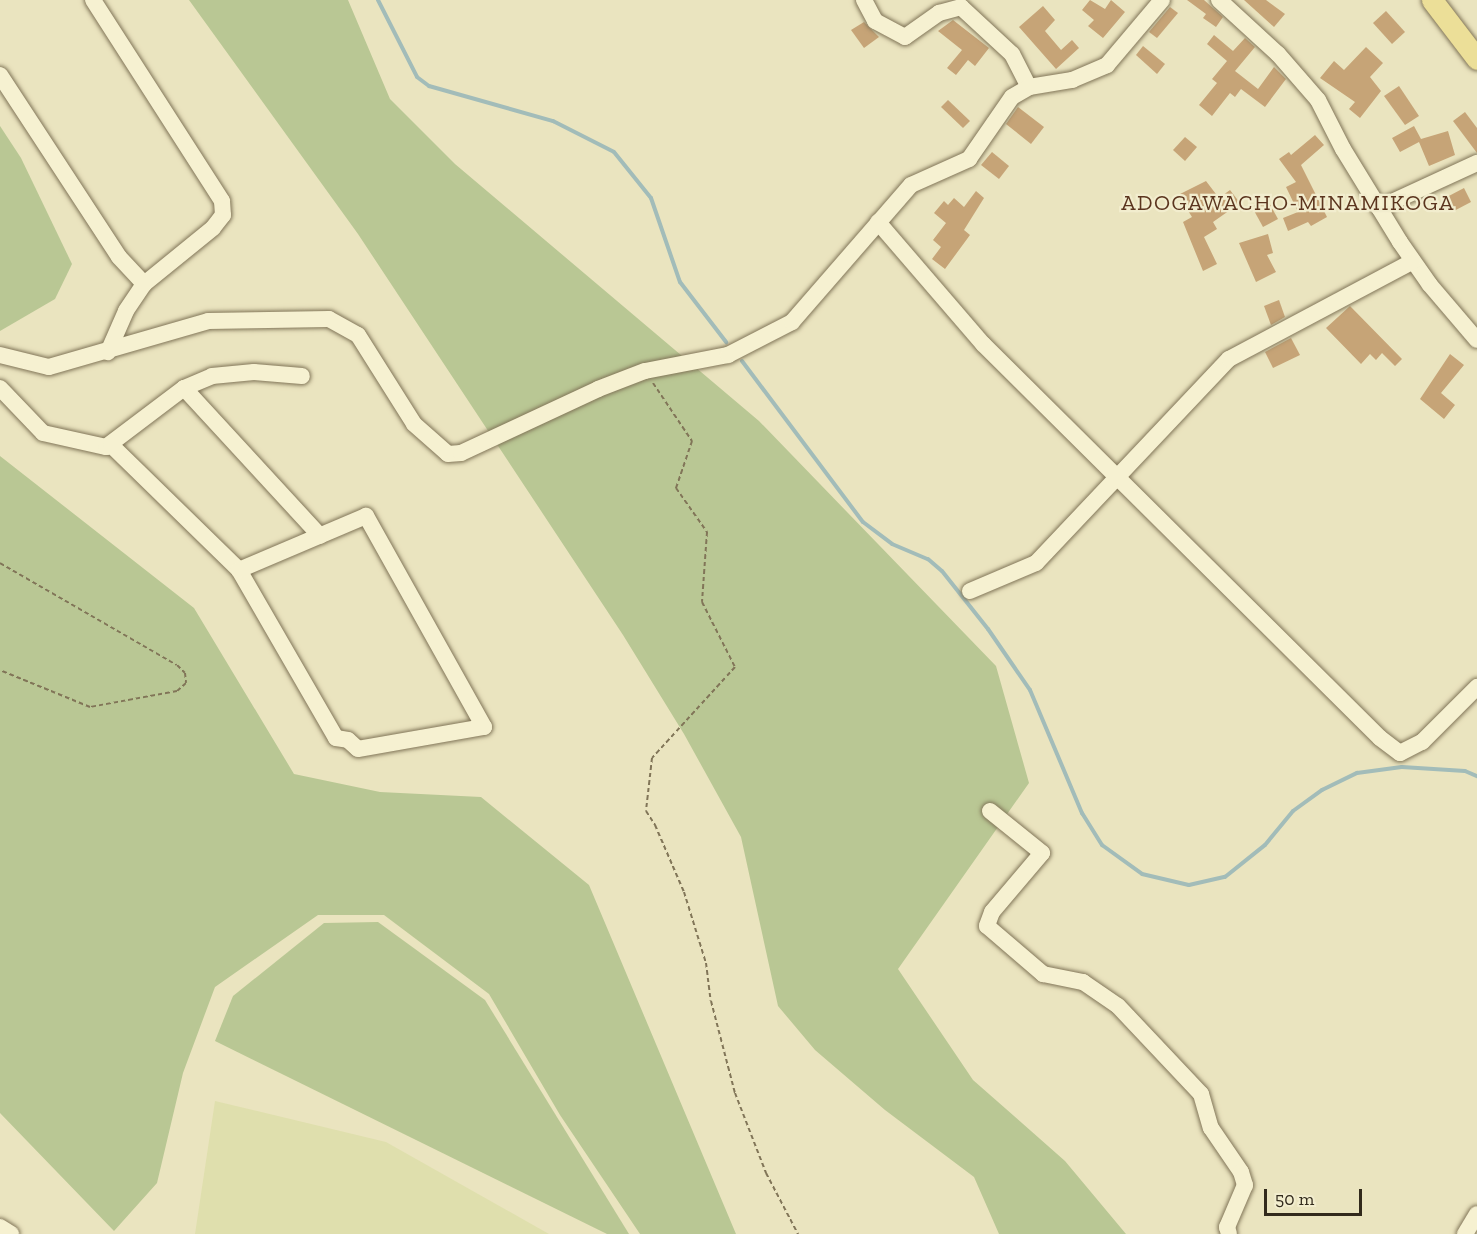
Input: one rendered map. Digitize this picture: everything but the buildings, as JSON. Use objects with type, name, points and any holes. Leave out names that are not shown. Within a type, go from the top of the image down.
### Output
[{"type":"main road","points":[[1432,0],[1477,59]]},
{"type":"street","points":[[93,0],[222,201],[224,215],[219,223],[144,284],[126,311],[108,352]]},
{"type":"street","points":[[864,0],[875,21],[905,37],[939,13],[961,7],[1012,54],[1029,87]]},
{"type":"street","points":[[0,355],[49,367],[108,352],[208,321],[329,319],[358,335],[414,424],[448,454],[461,453],[645,371],[728,355],[792,322],[911,185],[969,159],[1005,105],[1029,87],[1072,80],[1107,65],[1162,0]]},
{"type":"street","points":[[1220,0],[1278,54],[1318,100],[1343,149],[1413,261],[1477,340]]},
{"type":"street","points":[[0,75],[119,257],[144,284]]},
{"type":"street","points":[[1380,208],[1477,163]]},
{"type":"street","points":[[878,222],[982,344],[1380,738],[1400,753],[1422,742],[1477,687]]},
{"type":"street","points":[[969,591],[1036,563],[1229,359],[1413,261]]},
{"type":"street","points":[[111,446],[184,388],[212,376],[234,374],[302,376]]},
{"type":"street","points":[[0,388],[43,433],[111,446],[239,570],[336,738],[348,740],[358,749],[484,727],[366,516],[239,570]]},
{"type":"street","points":[[184,388],[320,536]]},
{"type":"street","points":[[990,811],[1042,853],[992,912],[987,926],[1043,974],[1083,982],[1118,1006],[1201,1094],[1216,1139],[1241,1172],[1245,1185],[1227,1227],[1229,1234]]},
{"type":"street","points":[[1465,1234],[1477,1214]]},
{"type":"street","points":[[0,1227],[11,1234]]},
{"type":"path","points":[[645,371],[692,441],[676,488],[706,532],[702,602],[735,668],[652,758],[646,812],[656,825],[684,892],[706,963],[711,1000],[735,1093],[766,1173],[798,1234]]},
{"type":"path","points":[[0,563],[177,665],[185,673],[186,683],[177,691],[109,706],[90,707],[0,670]]},
{"type":"green space","points":[[189,0],[348,0],[390,99],[455,164],[759,421],[996,666],[1029,783],[898,969],[973,1080],[1065,1161],[1126,1234],[999,1234],[974,1177],[885,1110],[815,1050],[778,1006],[741,837],[684,734],[623,635],[358,234]]},
{"type":"green space","points":[[0,126],[21,158],[72,264],[55,299],[0,331]]},
{"type":"green space","points":[[0,456],[194,608],[294,774],[380,792],[481,797],[589,885],[736,1234],[640,1234],[560,1115],[489,994],[384,915],[318,915],[215,987],[183,1073],[157,1183],[114,1231],[0,1113]]},
{"type":"green space","points":[[378,922],[485,1000],[629,1234],[607,1234],[215,1041],[233,996],[324,923]]},
{"type":"green space","points":[[215,1101],[386,1142],[549,1234],[195,1234]]},
{"type":"waterway","points":[[378,0],[417,77],[429,86],[553,121],[614,152],[651,198],[680,282],[726,342]]},
{"type":"waterway","points":[[742,361],[863,522],[892,544],[928,559],[942,571],[988,629],[1030,690],[1082,813],[1102,845],[1142,874],[1189,885],[1225,877],[1265,845],[1293,811],[1322,790],[1357,773],[1402,767],[1465,771],[1477,776]]},
{"type":"district","name":"ADOGAWACHO-MINAMIKOGA","points":[[1288,203]]}]
